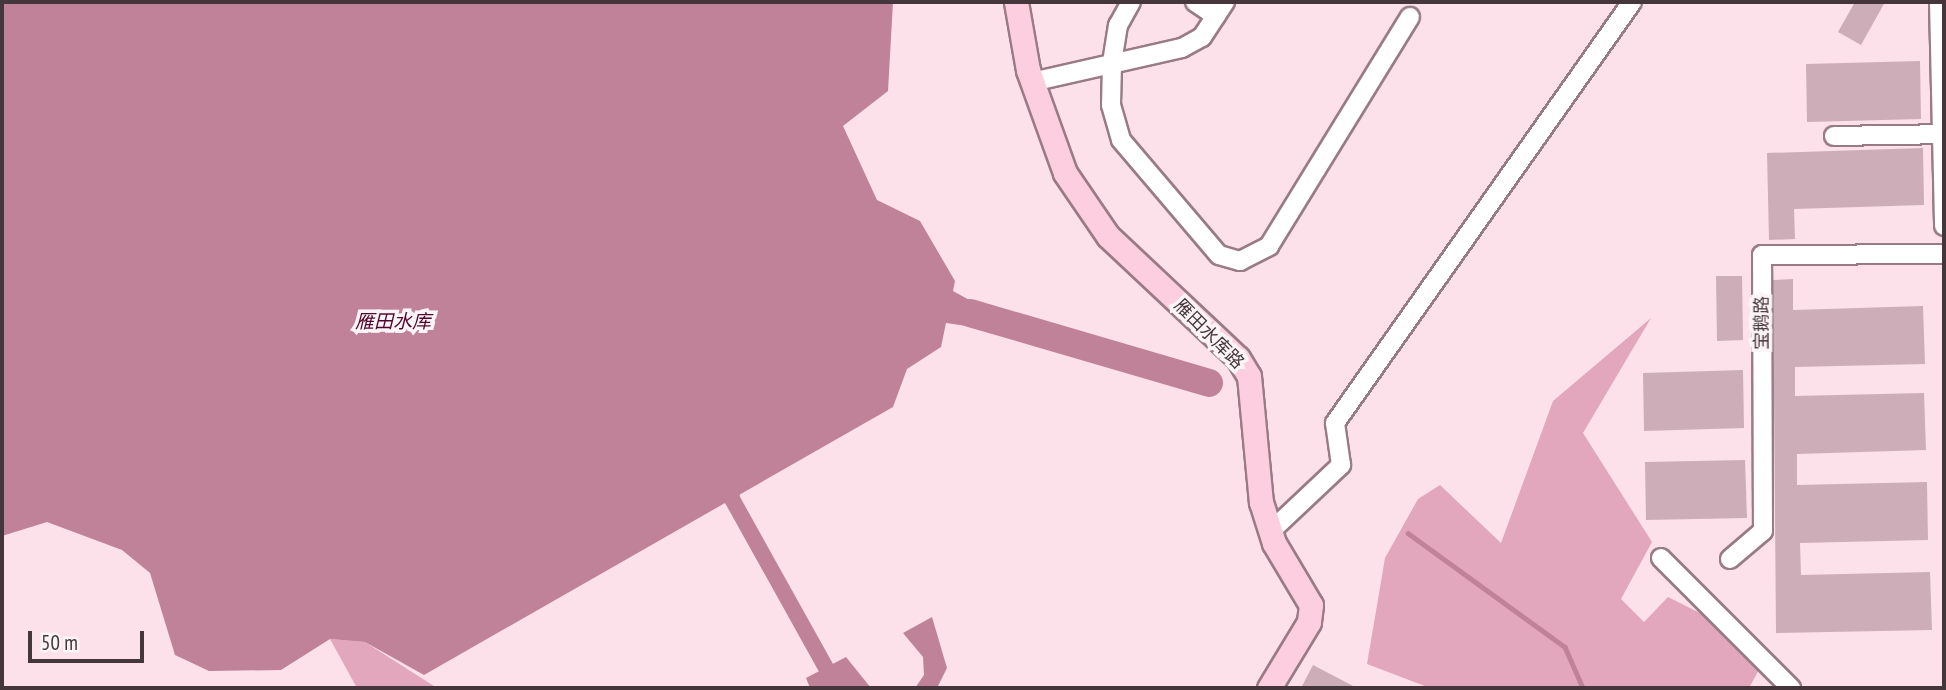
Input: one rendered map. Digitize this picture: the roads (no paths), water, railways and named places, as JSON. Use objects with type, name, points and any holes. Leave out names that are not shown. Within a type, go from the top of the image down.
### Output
[{"type":"main road","name":"雁田水库路","points":[[1016,2],[1032,82],[1065,173],[1108,236],[1238,358],[1249,376],[1261,502],[1270,532],[1311,605],[1310,622],[1269,688]]},
{"type":"lane","points":[[1131,2],[1118,25],[1112,64],[1111,105],[1121,141],[1219,255],[1240,261],[1269,246],[1410,17]]},
{"type":"lane","points":[[1032,82],[1182,48],[1202,37],[1221,9],[1195,2]]},
{"type":"lane","points":[[1270,532],[1341,466],[1335,423],[1632,2]]},
{"type":"lane","points":[[1939,2],[1944,226]]},
{"type":"lane","points":[[1834,136],[1943,134]]},
{"type":"lane","name":"宝鹅路","points":[[1730,559],[1763,531],[1762,255],[1944,254]]},
{"type":"lane","points":[[1661,558],[1791,688]]},
{"type":"water","name":"雁田水库","points":[[2,2],[893,2],[888,91],[843,126],[877,200],[920,221],[955,281],[953,291],[973,302],[967,326],[946,323],[941,347],[907,369],[893,407],[424,675],[365,642],[330,639],[281,670],[209,671],[175,655],[150,573],[122,550],[47,522],[2,536]]},
{"type":"water","points":[[932,617],[947,668],[937,688],[915,688],[924,675],[923,657],[903,633]]},
{"type":"water","points":[[846,657],[871,688],[810,688],[806,678]]},
{"type":"waterway","points":[[970,313],[1209,383]]},
{"type":"waterway","points":[[730,480],[732,499],[837,688]]},
{"type":"waterway","points":[[1408,533],[1565,647],[1583,688]]}]
